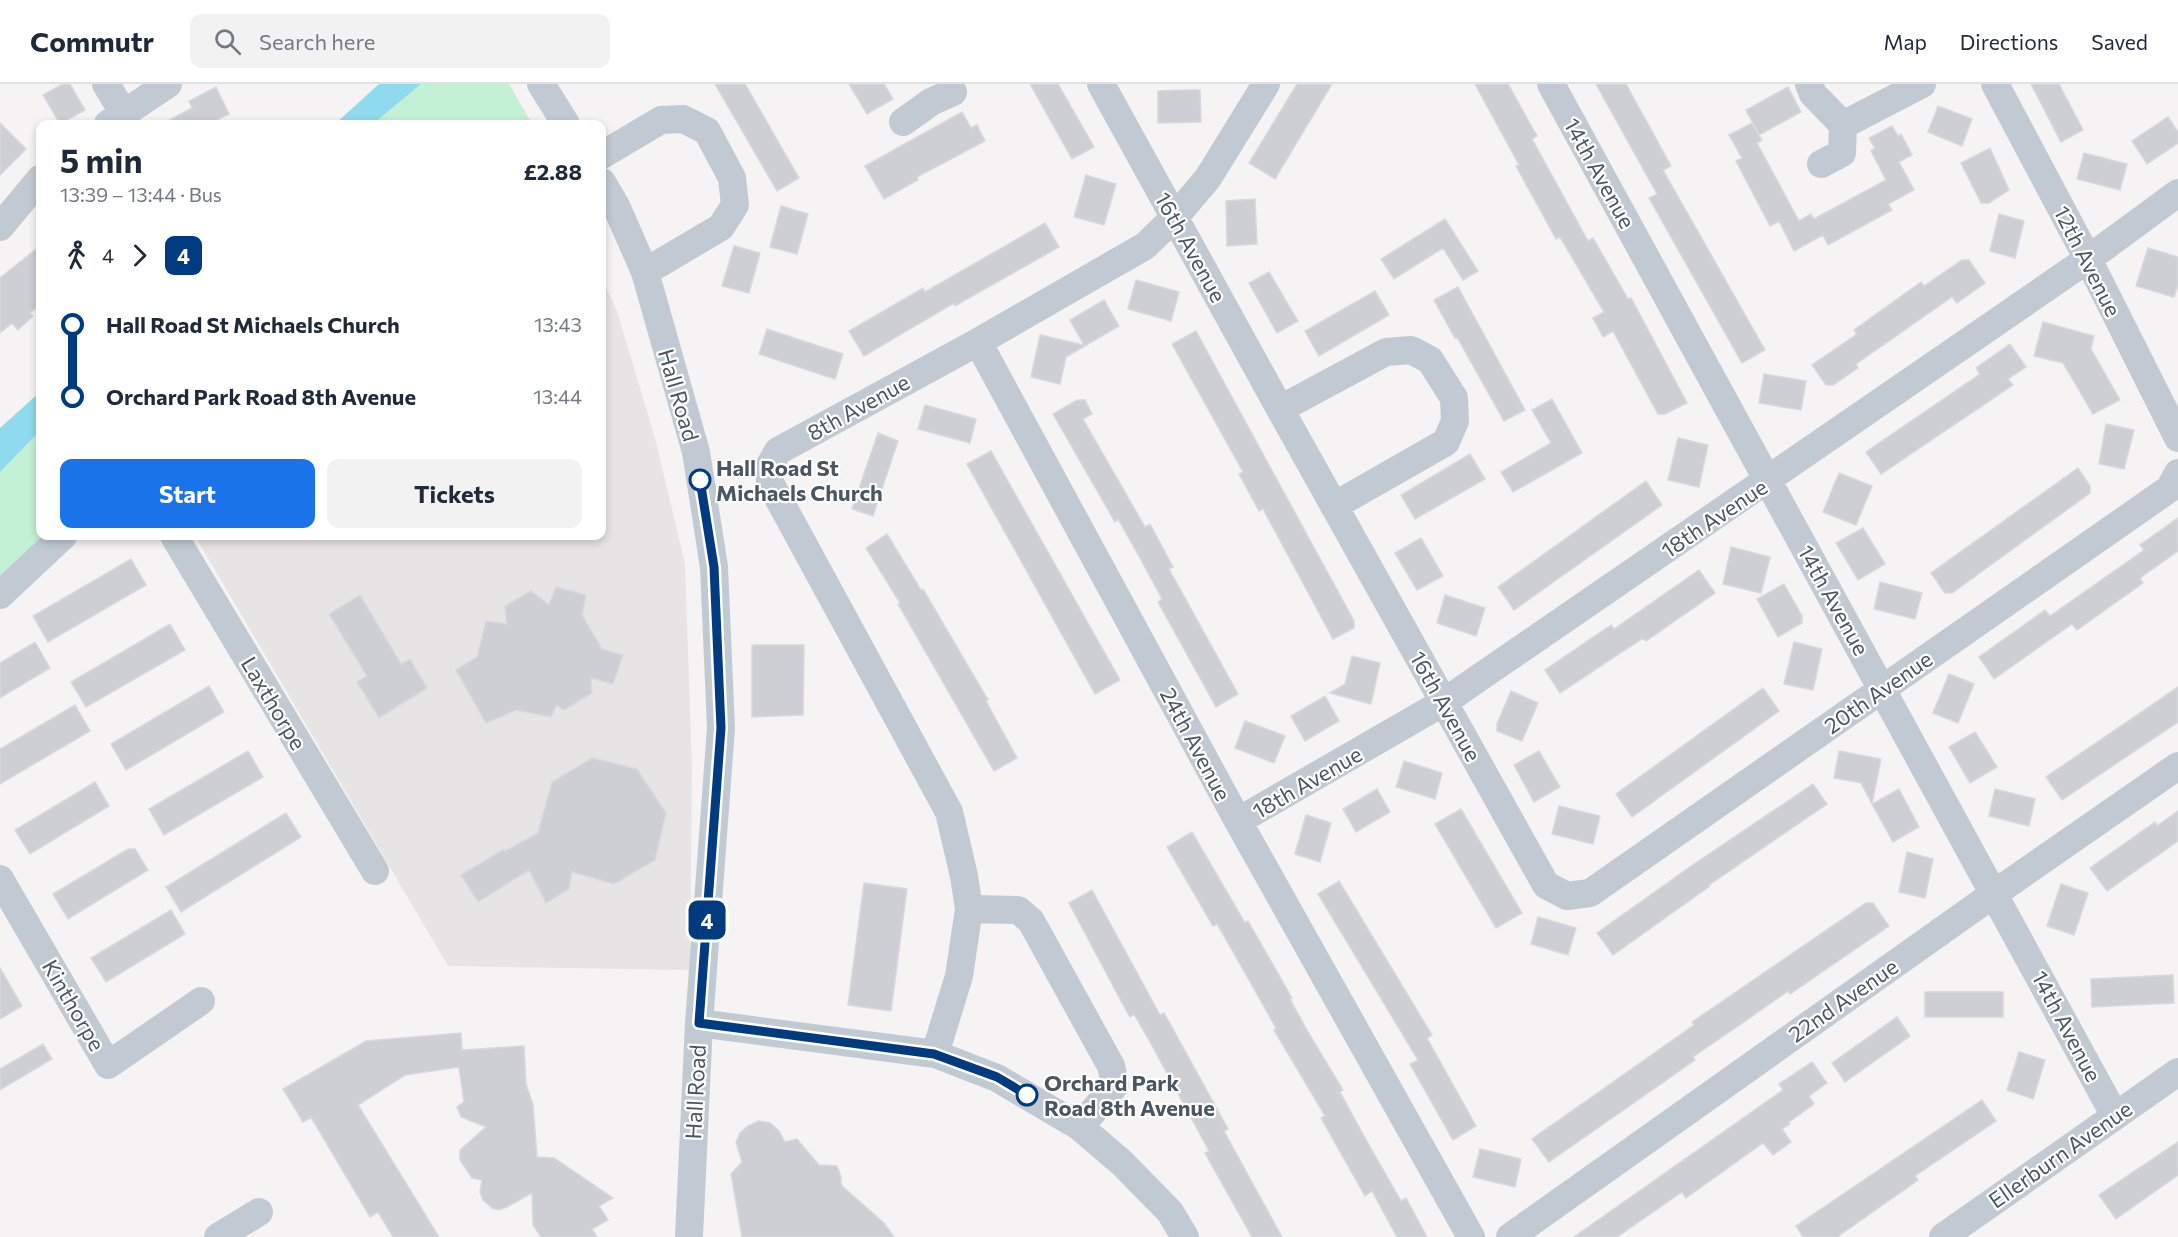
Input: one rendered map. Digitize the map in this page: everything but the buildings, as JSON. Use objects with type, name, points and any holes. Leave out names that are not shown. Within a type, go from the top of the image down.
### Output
[{"type":"street","points":[[106,84],[116,119],[168,84]]},
{"type":"street","points":[[541,84],[564,120]]},
{"type":"street","name":"16th Avenue","points":[[1101,84],[1280,410],[1546,885],[1568,896]]},
{"type":"street","name":"8th Avenue","points":[[934,1054],[959,976],[969,909],[949,812],[770,483],[770,465],[778,450],[978,342],[1145,246],[1174,218],[1208,178],[1266,84]]},
{"type":"street","name":"14th Avenue","points":[[1551,84],[1995,892],[2115,1116]]},
{"type":"street","points":[[1809,84],[1813,94],[1843,125],[1842,153],[1821,164]]},
{"type":"street","points":[[1843,125],[1922,84]]},
{"type":"street","name":"12th Avenue","points":[[1995,84],[2088,259],[2178,438]]},
{"type":"street","points":[[903,122],[935,93]]},
{"type":"street","points":[[606,153],[661,120],[683,119],[707,131],[732,178],[735,205],[721,227],[645,272]]},
{"type":"street","points":[[0,227],[36,184]]},
{"type":"street","name":"18th Avenue","points":[[1238,821],[1444,702],[1769,480],[2178,194]]},
{"type":"street","name":"Hall Road","points":[[609,209],[645,272],[696,452],[714,567],[721,728],[699,1023],[689,1237]]},
{"type":"street","name":"24th Avenue","points":[[978,342],[1238,821],[1471,1237]]},
{"type":"street","points":[[1280,410],[1386,352],[1411,350],[1430,360],[1454,399],[1455,421],[1446,442],[1334,506]]},
{"type":"street","name":"20th Avenue","points":[[1568,896],[1590,893],[2169,489],[2178,473]]},
{"type":"street","points":[[0,595],[59,540]]},
{"type":"street","name":"Laxthorpe","points":[[176,540],[375,871]]},
{"type":"street","name":"22nd Avenue","points":[[1510,1237],[1995,892],[2178,766]]},
{"type":"street","name":"Kinthorpe","points":[[0,879],[108,1065],[201,1001]]},
{"type":"street","points":[[969,909],[1018,910],[1030,921],[1111,1066],[1115,1085],[1080,1127]]},
{"type":"street","points":[[699,1023],[934,1054],[997,1077],[1080,1127],[1122,1163],[1170,1212],[1185,1237]]},
{"type":"street","name":"Ellerburn Avenue","points":[[1943,1237],[2178,1072]]},
{"type":"street","points":[[218,1237],[259,1212]]},
{"type":"shaded area","points":[[606,288],[617,311],[656,442],[685,564],[692,770],[690,970],[448,966],[197,540],[606,540]]},
{"type":"green space","points":[[421,84],[509,84],[530,120],[378,120]]},
{"type":"green space","points":[[36,435],[36,540],[69,540],[0,601],[0,472]]},
{"type":"water","points":[[379,84],[421,84],[378,120],[339,120]]},
{"type":"water","points":[[36,396],[36,435],[0,472],[0,428]]},
{"type":"bus line","name":"4","points":[[700,480],[714,567],[721,728],[699,1023],[934,1054],[997,1077],[1027,1095]]},
{"type":"place","name":"Hall Road St Michaels Church","points":[[700,480]]},
{"type":"place","name":"Orchard Park Road 8th Avenue","points":[[1027,1095]]}]
